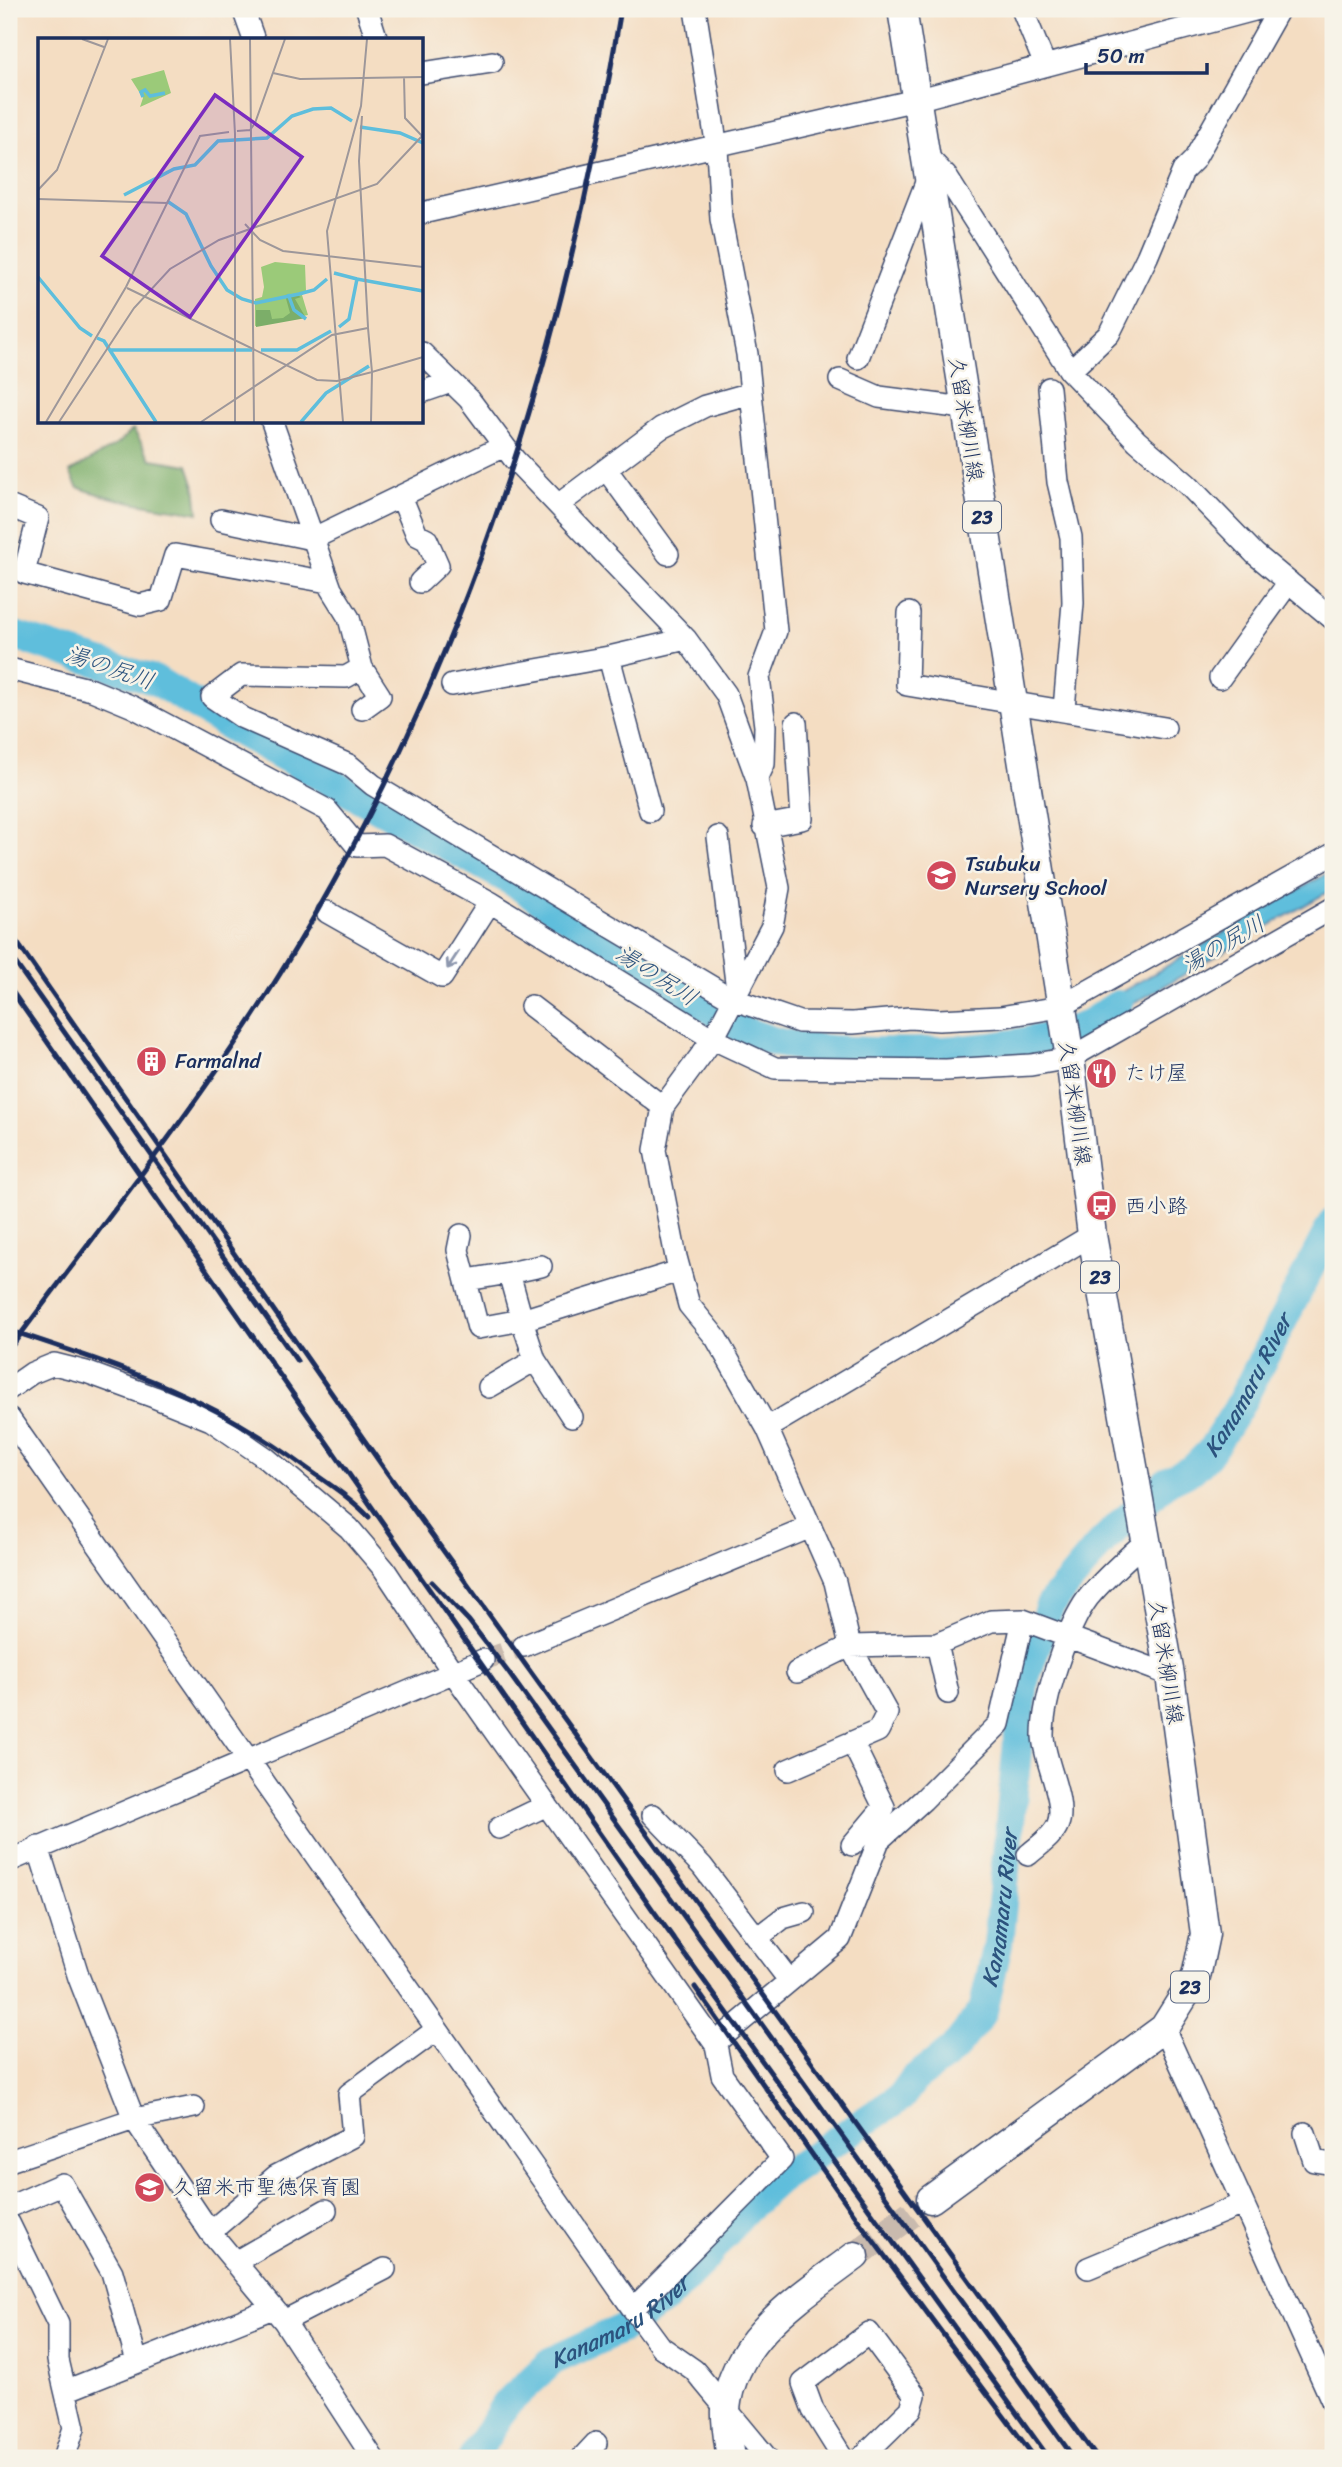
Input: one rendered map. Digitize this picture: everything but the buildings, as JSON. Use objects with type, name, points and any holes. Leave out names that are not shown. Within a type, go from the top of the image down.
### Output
[{"type":"main road","name":"久留米柳川線","points":[[902,9],[922,150],[1070,1057],[1092,1235],[1170,1675],[1205,1934],[1196,1977],[1164,2028],[931,2199]]},
{"type":"main road","points":[[731,2458],[726,2410],[737,2365],[775,2318],[855,2256]]},
{"type":"street","points":[[243,9],[253,38]]},
{"type":"street","points":[[367,9],[376,38]]},
{"type":"street","points":[[695,9],[718,148],[721,219],[747,354],[776,631],[760,677],[765,751],[764,764],[757,779]]},
{"type":"street","points":[[1022,9],[1045,65]]},
{"type":"street","points":[[424,213],[718,148],[916,100],[1258,9]]},
{"type":"street","points":[[1070,371],[1109,334],[1147,257],[1183,172],[1194,160],[1279,9]]},
{"type":"street","points":[[424,74],[492,62]]},
{"type":"street","points":[[922,150],[946,176],[1070,371],[1137,441],[1188,485],[1255,554],[1333,619]]},
{"type":"street","points":[[858,358],[927,180]]},
{"type":"street","points":[[424,356],[469,399],[504,446],[686,639],[726,694],[757,779],[764,826],[779,888],[772,926],[713,1039],[663,1107],[655,1150],[679,1271],[689,1305],[716,1338],[767,1428],[835,1582],[850,1646],[887,1713],[878,1731],[788,1770]]},
{"type":"street","points":[[841,380],[878,397],[964,408]]},
{"type":"street","points":[[424,391],[451,382]]},
{"type":"street","points":[[1049,387],[1058,482],[1072,537],[1073,603],[1064,709]]},
{"type":"street","points":[[558,505],[661,428],[705,405],[751,393]]},
{"type":"street","points":[[273,424],[328,582],[349,618],[362,668],[380,696],[362,709]]},
{"type":"street","points":[[221,520],[312,539],[504,446]]},
{"type":"street","points":[[606,469],[668,554]]},
{"type":"street","points":[[401,496],[417,535],[427,540],[438,565],[420,582]]},
{"type":"street","points":[[9,506],[38,518],[24,573],[140,605],[161,600],[175,555],[328,582]]},
{"type":"street","points":[[1220,678],[1289,582]]},
{"type":"street","points":[[909,613],[907,685],[1013,705],[1064,709],[1165,728]]},
{"type":"street","points":[[452,685],[609,657],[686,639]]},
{"type":"street","points":[[609,657],[650,811]]},
{"type":"street","points":[[362,668],[346,677],[242,675],[212,696],[243,718],[349,765],[373,785],[735,994],[799,1022],[853,1023],[910,1018],[939,1020],[1062,1016],[1333,854]]},
{"type":"street","points":[[9,669],[92,690],[133,706],[327,810],[357,846],[385,845],[490,902],[713,1039],[775,1068],[946,1070],[1031,1065],[1070,1057],[1333,908]]},
{"type":"street","points":[[764,826],[802,818],[796,723]]},
{"type":"street","points":[[718,837],[735,994]]},
{"type":"street","points":[[327,912],[442,977],[490,902]]},
{"type":"street","points":[[531,1006],[663,1107]]},
{"type":"street","points":[[461,1235],[458,1250],[478,1328],[522,1321],[679,1271]]},
{"type":"street","points":[[767,1428],[1092,1235]]},
{"type":"street","points":[[467,1280],[541,1266]]},
{"type":"street","points":[[509,1273],[535,1360],[572,1417]]},
{"type":"street","points":[[489,1387],[535,1360]]},
{"type":"street","points":[[9,1389],[32,1373],[54,1364],[86,1372],[211,1420],[266,1458],[349,1528],[384,1569],[452,1671],[715,2043],[722,2075],[782,2159],[633,2309]]},
{"type":"street","points":[[9,1418],[435,2031],[633,2309],[661,2347],[694,2370],[767,2458]]},
{"type":"street","points":[[524,1646],[811,1528]]},
{"type":"street","points":[[1028,1855],[1047,1839],[1059,1823],[1058,1804],[1043,1735],[1050,1695],[1068,1637],[1087,1599],[1146,1543]]},
{"type":"street","points":[[797,1672],[850,1646],[937,1644],[991,1620],[1023,1620],[1170,1675]]},
{"type":"street","points":[[715,2043],[840,1939],[878,1840],[923,1800],[999,1724],[1023,1620]]},
{"type":"street","points":[[937,1644],[948,1693]]},
{"type":"street","points":[[9,1861],[483,1660]]},
{"type":"street","points":[[852,1742],[884,1808],[852,1845]]},
{"type":"street","points":[[499,1828],[547,1805]]},
{"type":"street","points":[[653,1815],[702,1866],[789,1980]]},
{"type":"street","points":[[38,1847],[79,1978],[134,2119],[210,2232],[278,2315],[373,2458]]},
{"type":"street","points":[[757,1938],[783,1918],[804,1912]]},
{"type":"street","points":[[1164,2028],[1333,2403]]},
{"type":"street","points":[[210,2232],[276,2176],[353,2136],[348,2094],[435,2031]]},
{"type":"street","points":[[9,2161],[134,2119],[194,2108]]},
{"type":"street","points":[[1305,2133],[1314,2161],[1333,2164]]},
{"type":"street","points":[[9,2207],[62,2185],[112,2272],[137,2362]]},
{"type":"street","points":[[1087,2268],[1242,2204]]},
{"type":"street","points":[[235,2262],[327,2210]]},
{"type":"street","points":[[9,2223],[58,2324],[58,2360],[68,2390],[74,2428],[64,2458]]},
{"type":"street","points":[[68,2390],[137,2362],[278,2315],[385,2269]]},
{"type":"street","points":[[843,2458],[813,2410],[803,2382],[869,2333],[915,2395],[911,2409],[861,2458]]},
{"type":"green space","points":[[133,429],[151,459],[188,465],[195,486],[198,513],[122,500],[77,487],[70,472],[119,443]]},
{"type":"water","points":[[1333,870],[1333,889],[1086,1031],[1082,1015]]},
{"type":"waterway","name":"湯の尻川","points":[[9,634],[157,681],[234,729],[510,880],[744,1031],[769,1040],[854,1051],[932,1052],[971,1049],[1045,1038],[1077,1029],[1118,1005]]},
{"type":"waterway","name":"Kanamaru River","points":[[473,2458],[505,2405],[552,2361],[623,2328],[666,2299],[700,2264],[746,2209],[779,2179],[901,2097],[914,2079],[953,2050],[983,2011],[998,1944],[1024,1681],[1050,1605],[1104,1540],[1168,1481],[1193,1469],[1210,1452],[1237,1410],[1333,1222]]},
{"type":"tunnel","points":[[483,1660],[524,1646]]},
{"type":"tunnel","points":[[855,2256],[931,2199]]},
{"type":"railway","points":[[9,1350],[232,1049],[330,888],[391,770],[445,649],[492,525],[533,399],[568,271],[597,141],[621,9]]},
{"type":"railway","points":[[9,931],[388,1474],[1097,2458]]},
{"type":"railway","points":[[9,954],[297,1361]]},
{"type":"railway","points":[[9,987],[653,1910],[1049,2458]]},
{"type":"railway","points":[[9,1330],[163,1385],[233,1420],[338,1490],[369,1517]]},
{"type":"railway","points":[[432,1582],[469,1621],[508,1672],[1074,2458]]},
{"type":"railway","points":[[695,1987],[858,2220],[1035,2458]]},
{"type":"place","name":"Tsubuku Nursery School","points":[[942,876]]},
{"type":"place","name":"Farmalnd","points":[[152,1061]]},
{"type":"place","name":"たけ屋","points":[[1102,1073]]},
{"type":"place","name":"西小路","points":[[1102,1206]]},
{"type":"place","name":"久留米市聖徳保育園","points":[[149,2187]]}]
